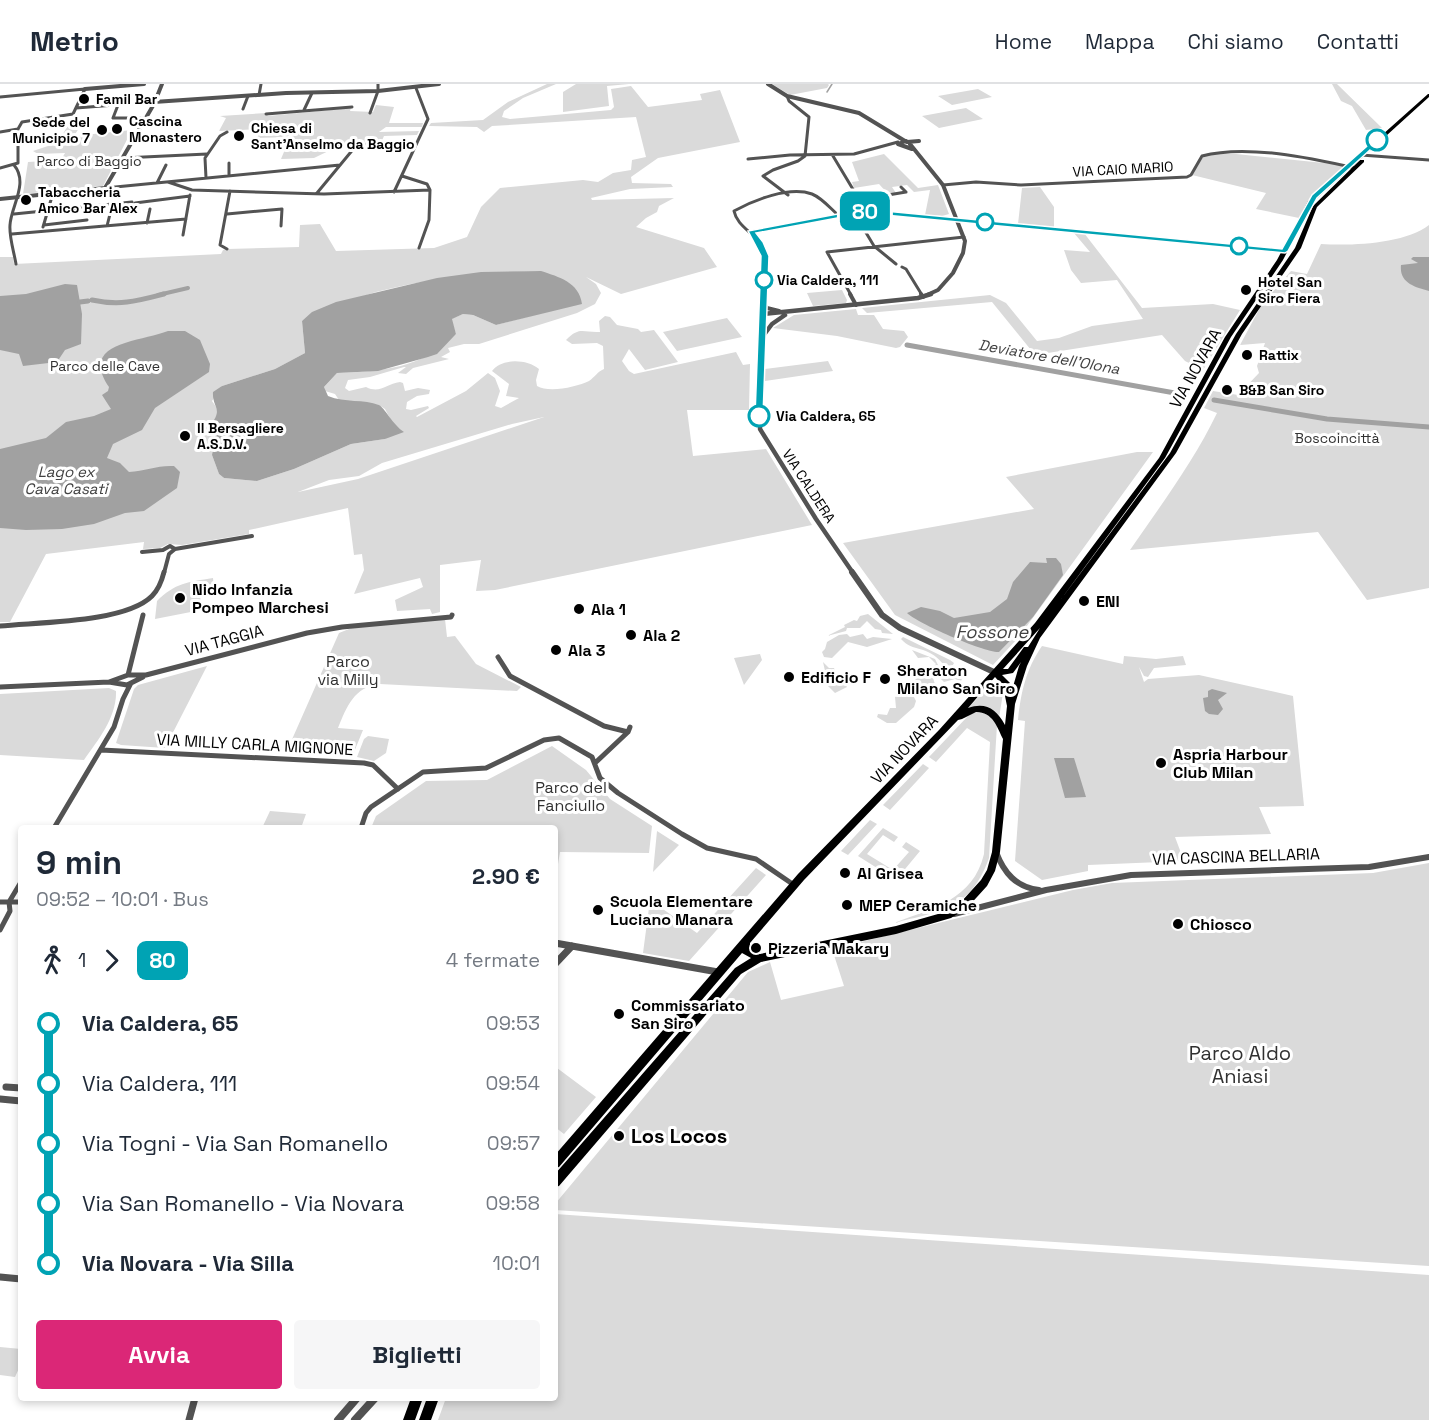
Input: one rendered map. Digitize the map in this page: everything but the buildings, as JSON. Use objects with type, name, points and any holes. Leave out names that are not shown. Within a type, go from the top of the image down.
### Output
[{"type":"main road","name":"VIA NOVARA","points":[[558,1159],[794,885],[942,732],[1038,625],[1157,464],[1228,337],[1285,251],[1310,202],[1429,95]]},
{"type":"main road","name":"VIA NOVARA","points":[[1007,741],[1011,706],[1023,666],[1037,637],[1173,453],[1239,334],[1294,253],[1315,206],[1429,102]]},
{"type":"main road","points":[[1285,251],[1294,253]]},
{"type":"main road","points":[[996,673],[1010,670],[1037,637]]},
{"type":"main road","points":[[996,673],[1007,685],[1011,706]]},
{"type":"main road","points":[[942,732],[964,714],[984,709],[999,719],[1007,741]]},
{"type":"main road","name":"VIA CASCINA BELLARIA","points":[[759,958],[896,930],[948,915],[964,905],[984,884],[996,852],[1007,741]]},
{"type":"main road","points":[[558,1179],[731,977],[759,958],[745,950],[745,941]]},
{"type":"main road","points":[[409,1420],[416,1401]]},
{"type":"main road","points":[[425,1420],[432,1401]]},
{"type":"street","points":[[0,168],[18,162],[18,129],[22,122],[73,114],[87,84]]},
{"type":"street","points":[[0,97],[141,84]]},
{"type":"street","points":[[259,95],[261,84]]},
{"type":"street","points":[[370,112],[378,91],[378,84]]},
{"type":"street","points":[[76,108],[259,95],[378,91],[439,84]]},
{"type":"street","points":[[768,84],[789,98],[809,117],[806,122],[805,155],[802,159],[775,168],[763,176],[788,195],[812,195],[838,214]]},
{"type":"street","points":[[105,188],[154,102],[160,86]]},
{"type":"street","points":[[394,192],[428,119],[428,114],[419,100],[416,88]]},
{"type":"street","points":[[304,110],[312,93]]},
{"type":"street","points":[[243,109],[248,96]]},
{"type":"street","points":[[763,314],[923,297],[945,285],[964,250],[965,239],[942,185],[908,143],[899,142],[859,113],[789,98]]},
{"type":"street","points":[[118,105],[113,118],[145,117]]},
{"type":"street","points":[[266,114],[352,107]]},
{"type":"street","points":[[0,132],[18,129]]},
{"type":"street","points":[[206,178],[207,163],[204,161],[207,154],[220,136],[227,132]]},
{"type":"street","points":[[748,159],[847,155],[899,142],[918,142]]},
{"type":"street","points":[[317,192],[355,147]]},
{"type":"street","name":"VIA CAIO MARIO","points":[[942,185],[968,182],[1030,184],[1187,177],[1191,175],[1202,156],[1210,152],[1312,159],[1354,168]]},
{"type":"street","points":[[123,158],[207,154]]},
{"type":"street","points":[[840,163],[847,155]]},
{"type":"street","points":[[1361,155],[1429,160]]},
{"type":"street","points":[[836,156],[859,202],[860,211]]},
{"type":"street","points":[[229,163],[229,175]]},
{"type":"street","points":[[14,165],[19,171],[19,197],[10,225],[16,264]]},
{"type":"street","points":[[157,183],[166,165]]},
{"type":"street","points":[[0,199],[340,165]]},
{"type":"street","points":[[254,172],[256,167]]},
{"type":"street","points":[[402,176],[427,184],[430,190],[429,220],[419,248]]},
{"type":"street","points":[[168,182],[192,190],[327,194],[430,190]]},
{"type":"street","points":[[942,185],[951,184]]},
{"type":"street","points":[[859,202],[906,192],[901,187]]},
{"type":"street","points":[[183,234],[192,190]]},
{"type":"street","points":[[227,249],[220,245],[230,191]]},
{"type":"street","points":[[42,231],[52,193]]},
{"type":"street","name":"VIA CALDERA","points":[[788,195],[775,196],[744,205],[733,212],[735,218],[757,238],[765,252],[760,432],[882,615],[900,628],[996,673]]},
{"type":"street","points":[[14,214],[190,196]]},
{"type":"street","points":[[147,223],[150,209]]},
{"type":"street","points":[[227,214],[282,209],[281,226]]},
{"type":"street","points":[[751,232],[860,211],[1285,251]]},
{"type":"street","points":[[853,212],[873,247],[881,256],[896,264]]},
{"type":"street","points":[[943,219],[954,212]]},
{"type":"street","points":[[107,226],[110,214]]},
{"type":"street","points":[[12,234],[186,219]]},
{"type":"street","points":[[44,225],[87,220]]},
{"type":"street","points":[[10,225],[20,233]]},
{"type":"street","points":[[856,305],[826,254],[873,247],[965,239]]},
{"type":"street","points":[[902,267],[906,269],[923,297]]},
{"type":"street","points":[[763,302],[767,308],[779,311]]},
{"type":"street","points":[[763,314],[806,310]]},
{"type":"street","points":[[762,339],[772,324],[791,312]]},
{"type":"street","points":[[0,626],[126,612],[144,603],[157,590],[169,554],[176,549],[252,536]]},
{"type":"street","points":[[142,552],[163,550],[170,546],[176,549]]},
{"type":"street","points":[[163,550],[164,553],[169,554]]},
{"type":"street","points":[[124,686],[120,681],[128,676],[139,624],[144,615]]},
{"type":"street","name":"VIA TAGGIA","points":[[146,675],[307,633],[452,615]]},
{"type":"street","points":[[498,657],[510,676],[604,726],[629,729],[596,763]]},
{"type":"street","points":[[0,687],[109,682],[128,676],[146,675]]},
{"type":"street","points":[[109,682],[124,686],[146,675]]},
{"type":"street","points":[[128,676],[135,678],[132,683]]},
{"type":"street","points":[[56,825],[118,715],[124,686]]},
{"type":"street","points":[[362,825],[371,807],[430,770],[486,768],[551,738],[566,740],[592,757],[596,763],[597,772],[606,783],[682,834],[707,848],[756,859],[794,885]]},
{"type":"street","name":"VIA MILLY CARLA MIGNONE","points":[[100,750],[364,763],[373,765],[398,789]]},
{"type":"street","name":"VIA CASCINA BELLARIA","points":[[996,852],[1005,872],[1014,881],[1028,888],[1046,890]]},
{"type":"street","name":"VIA CASCINA BELLARIA","points":[[948,915],[1046,890],[1131,875],[1369,867],[1429,857]]},
{"type":"street","points":[[0,930],[10,911],[9,902],[18,887]]},
{"type":"street","points":[[0,902],[18,902]]},
{"type":"street","points":[[558,944],[718,972]]},
{"type":"street","points":[[558,961],[572,946]]},
{"type":"street","points":[[6,1087],[18,1088]]},
{"type":"street","points":[[0,1099],[18,1101]]},
{"type":"street","points":[[0,1277],[18,1279]]},
{"type":"street","points":[[189,1420],[194,1401]]},
{"type":"street","points":[[338,1420],[354,1401]]},
{"type":"street","points":[[355,1420],[372,1401]]},
{"type":"green space","name":"Parco delle Cave","points":[[547,84],[556,84],[523,98],[504,111],[502,117],[510,119],[611,110],[614,107],[611,89],[631,86],[648,107],[702,100],[700,94],[720,90],[740,142],[658,158],[631,177],[632,183],[671,184],[673,187],[630,189],[591,198],[592,200],[674,198],[659,206],[657,212],[636,227],[704,248],[717,267],[621,294],[586,277],[596,284],[601,293],[595,304],[577,313],[479,344],[464,344],[448,348],[450,352],[441,357],[449,359],[413,368],[406,374],[398,373],[406,367],[404,367],[370,377],[348,380],[345,388],[349,391],[366,387],[379,389],[400,382],[403,383],[405,391],[418,388],[430,390],[429,394],[417,396],[407,402],[406,409],[411,410],[428,406],[429,408],[417,417],[466,391],[488,373],[495,378],[500,391],[495,406],[501,408],[519,398],[506,396],[509,384],[492,371],[501,364],[514,361],[534,366],[539,369],[537,386],[548,389],[584,383],[604,369],[603,346],[597,343],[572,344],[566,340],[582,331],[600,332],[599,321],[605,316],[610,317],[617,325],[638,329],[641,332],[654,330],[678,362],[645,370],[629,349],[622,361],[634,374],[736,352],[743,365],[750,364],[749,410],[687,410],[693,456],[766,449],[812,525],[495,590],[476,591],[481,560],[440,565],[440,612],[432,614],[430,609],[397,611],[395,600],[423,587],[420,578],[354,594],[364,570],[362,554],[354,555],[348,508],[249,530],[249,534],[182,545],[168,544],[160,548],[143,549],[144,542],[46,554],[10,622],[0,622],[0,257],[13,257],[14,264],[221,254],[227,249],[299,247],[300,225],[320,224],[336,251],[434,248],[467,237],[481,207],[500,188],[583,180],[598,182],[613,173],[631,170],[632,160],[646,157],[636,117],[492,126],[484,132],[477,127],[429,126],[431,123],[483,120],[508,102]],"holes":[[[541,271],[557,309],[496,325],[473,315],[463,314],[451,319],[456,334],[429,355],[386,369],[337,373],[324,387],[325,391],[335,394],[339,400],[379,405],[385,409],[394,426],[385,439],[351,444],[294,469],[257,481],[224,478],[219,474],[212,455],[214,442],[212,424],[217,412],[212,401],[222,386],[275,369],[305,353],[302,321],[357,298],[397,287],[458,277]],[[544,417],[358,479],[298,492],[329,480],[359,476],[382,463],[512,424]]]},
{"type":"green space","points":[[576,84],[629,84],[607,86],[609,106],[563,112],[563,92]]},
{"type":"green space","points":[[772,84],[829,85],[827,88],[790,95]]},
{"type":"green space","points":[[1332,84],[1337,84],[1382,128],[1366,130],[1352,106],[1341,101]]},
{"type":"green space","points":[[978,89],[992,97],[952,105],[938,96]]},
{"type":"green space","points":[[376,105],[394,107],[389,123],[423,123],[422,127],[386,127],[379,132],[419,131],[417,135],[384,136],[379,147],[341,145],[314,158],[281,159],[294,128],[288,137],[257,138],[261,129],[219,131],[226,118],[220,116],[266,113],[268,116],[351,108],[350,111],[373,112]]},
{"type":"green space","points":[[966,108],[983,119],[939,128],[922,116]]},
{"type":"green space","name":"Parco di Baggio","points":[[84,120],[74,136],[132,130],[103,186],[23,194],[28,162],[61,160],[65,153],[38,154],[33,151],[57,143],[71,121]]},
{"type":"green space","points":[[1208,153],[1334,164],[1343,167],[1310,198],[1299,218],[1256,209],[1266,193],[1192,175],[1204,155]]},
{"type":"green space","points":[[884,154],[918,188],[938,185],[949,214],[925,215],[930,190],[914,192],[907,185],[892,187],[896,193],[888,194],[879,184],[854,188],[852,182],[859,181],[852,162]]},
{"type":"green space","points":[[1040,187],[1054,207],[1054,227],[1018,224],[1022,188]]},
{"type":"green space","name":"Boscoincittà","points":[[1429,225],[1429,588],[1367,600],[1318,532],[1130,550],[1208,431],[1217,413],[1204,408],[1213,391],[1238,395],[1259,373],[1257,366],[1265,343],[1240,345],[1262,304],[1291,271],[1307,274],[1321,244],[1347,245],[1392,240],[1419,231]]},
{"type":"green space","points":[[1074,233],[1084,233],[1142,308],[1213,304],[1240,310],[1203,370],[1185,361],[1162,335],[1035,355],[992,302],[867,313],[862,308],[990,295],[1006,303],[1037,341],[1059,338],[1092,326],[1143,319],[1117,280],[1081,283],[1071,270],[1064,250],[1090,252]]},
{"type":"green space","points":[[842,290],[847,300],[846,303],[813,306],[807,293]]},
{"type":"green space","points":[[856,309],[858,315],[874,315],[883,329],[904,331],[908,337],[900,347],[896,348],[837,336],[773,328],[794,315]]},
{"type":"green space","points":[[727,318],[742,337],[677,351],[663,332]]},
{"type":"green space","points":[[828,361],[833,371],[765,381],[765,369]]},
{"type":"green space","points":[[1137,452],[1153,452],[1019,637],[993,665],[895,615],[843,543],[1034,509],[1006,477]]},
{"type":"green space","name":"Nido Infanzia Pompeo Marchesi","points":[[213,578],[214,589],[200,592],[201,610],[155,619],[157,601],[170,590],[189,582]]},
{"type":"green space","points":[[868,614],[893,634],[882,633],[867,621],[860,628],[847,628],[846,631],[827,636],[854,620],[857,621],[860,616]]},
{"type":"green space","name":"Parco via Milly","points":[[445,619],[447,637],[455,636],[476,664],[521,687],[517,691],[380,684],[371,686],[358,693],[353,699],[338,728],[363,730],[352,757],[286,753],[339,633],[354,627]]},
{"type":"green space","points":[[847,634],[850,637],[863,634],[867,639],[873,637],[892,639],[867,647],[848,642],[832,658],[824,657],[822,652],[827,642],[839,635]]},
{"type":"green space","points":[[903,637],[954,663],[949,672],[951,673],[953,668],[965,672],[961,681],[955,679],[944,682],[938,676],[938,672],[924,671],[936,664],[929,657],[918,658],[912,650],[935,659],[940,669],[943,664],[926,651],[910,646],[901,639]]},
{"type":"green space","name":"Aspria Harbour Club Milan","points":[[1042,646],[1123,664],[1124,656],[1156,659],[1183,656],[1186,665],[1154,668],[1148,677],[1144,676],[1139,667],[1144,682],[1148,679],[1199,675],[1293,696],[1304,806],[1259,807],[1271,834],[1175,837],[1184,861],[1088,865],[1088,871],[1042,880],[1015,861],[1025,721],[1018,720],[1019,710],[1028,672]]},
{"type":"green space","points":[[760,654],[762,660],[744,685],[734,658]]},
{"type":"green space","points":[[823,662],[829,668],[834,668],[836,673],[852,675],[854,681],[845,684],[847,687],[835,693],[826,684],[815,683],[825,671]]},
{"type":"green space","points":[[207,666],[165,748],[116,743],[134,689],[138,685]]},
{"type":"green space","points":[[922,674],[933,678],[935,684],[930,690],[918,690],[913,695],[916,701],[914,707],[896,723],[887,723],[877,717],[878,714],[887,715],[890,708],[896,708],[895,697],[909,690],[916,677]]},
{"type":"green space","points":[[991,684],[997,684],[1003,693],[999,718],[997,715],[968,708]]},
{"type":"green space","points":[[109,688],[116,691],[110,719],[84,760],[0,755],[0,694]]},
{"type":"green space","points":[[974,712],[990,714],[997,725],[989,858],[982,875],[963,898],[940,911],[894,923],[950,900],[971,882],[979,870],[984,854],[990,742],[967,728],[936,762],[929,757]]},
{"type":"green space","points":[[368,736],[389,739],[386,753],[374,761],[357,757],[364,739]]},
{"type":"green space","name":"Parco del Fanciullo","points":[[552,746],[586,770],[610,799],[652,826],[649,853],[560,852],[558,864],[558,825],[372,825],[376,816],[426,781],[487,780]]},
{"type":"green space","points":[[923,764],[929,768],[890,810],[883,805]]},
{"type":"green space","points":[[270,811],[306,814],[302,825],[263,825]]},
{"type":"green space","points":[[870,820],[877,824],[848,855],[841,851]]},
{"type":"green space","points":[[883,828],[898,837],[894,842],[883,835],[867,854],[893,870],[909,852],[902,847],[906,842],[920,851],[896,880],[858,856]]},
{"type":"green space","points":[[657,831],[679,845],[653,872]]},
{"type":"green space","name":"Parco Aldo Aniasi","points":[[1429,863],[1429,1266],[558,1210],[558,1200],[748,972],[770,962],[781,1000],[844,986],[832,949],[1073,890],[1112,883],[1373,873]]},
{"type":"green space","points":[[756,868],[766,875],[689,961],[643,953],[650,900],[697,933]]},
{"type":"green space","points":[[558,1069],[596,1097],[564,1134],[558,1129]]},
{"type":"green space","points":[[558,1214],[1429,1275],[1429,1420],[438,1420],[445,1401],[558,1401]]},
{"type":"green space","points":[[0,1347],[18,1349],[18,1370],[15,1377],[0,1375]]},
{"type":"water","points":[[1429,257],[1429,291],[1409,283],[1403,276],[1401,265],[1418,263],[1411,259]]},
{"type":"water","points":[[541,271],[561,278],[572,285],[577,290],[582,304],[496,325],[473,315],[463,314],[452,319],[456,334],[437,354],[378,371],[337,373],[324,387],[328,396],[334,398],[379,405],[404,432],[385,439],[351,444],[294,469],[257,481],[224,478],[219,474],[212,455],[214,442],[212,423],[217,414],[213,392],[222,386],[275,369],[305,353],[302,321],[312,312],[336,302],[437,278],[481,272]]},
{"type":"water","points":[[65,284],[77,285],[82,314],[81,344],[65,350],[57,362],[23,366],[19,354],[0,350],[0,296],[26,294]]},
{"type":"water","name":"Lago ex Cava Casati","points":[[168,331],[185,331],[200,340],[210,364],[209,372],[155,408],[142,430],[113,444],[107,458],[120,463],[129,472],[174,466],[180,472],[177,488],[144,511],[125,513],[94,524],[62,529],[0,528],[0,449],[46,438],[66,422],[94,416],[111,409],[102,395],[108,391],[109,387],[101,372],[101,361],[107,352],[116,346]]},
{"type":"water","name":"Fossone","points":[[1046,558],[1056,558],[1061,564],[1063,575],[1033,617],[999,652],[980,648],[952,637],[907,613],[921,607],[940,611],[954,618],[990,612],[1007,599],[1013,582],[1030,562],[1047,563]]},
{"type":"water","points":[[1212,689],[1227,693],[1218,700],[1223,709],[1218,715],[1205,711],[1203,698],[1208,697],[1208,691]]},
{"type":"water","points":[[1054,758],[1074,758],[1086,797],[1065,798]]},
{"type":"waterway","points":[[827,92],[832,84]]},
{"type":"waterway","points":[[158,295],[188,288]]},
{"type":"waterway","points":[[92,300],[120,303],[164,294]]},
{"type":"waterway","points":[[80,302],[88,301]]},
{"type":"waterway","name":"Deviatore dell'Olona","points":[[907,345],[1186,395]]},
{"type":"waterway","name":"Deviatore dell'Olona","points":[[1214,400],[1327,419],[1429,427]]},
{"type":"bus line","name":"80","points":[[759,416],[765,256],[760,242],[751,232],[864,211],[1285,251],[1314,197],[1377,140]]},
{"type":"place","name":"Famil Bar","points":[[84,99]]},
{"type":"place","name":"Cascina Monastero","points":[[117,129]]},
{"type":"place","name":"Sede del Municipio 7","points":[[102,130]]},
{"type":"place","name":"Chiesa di Sant'Anselmo da Baggio","points":[[239,136]]},
{"type":"place","name":"Tabaccheria Amico Bar Alex","points":[[26,200]]},
{"type":"place","name":"Via Caldera, 111","points":[[764,280]]},
{"type":"place","name":"Hotel San Siro Fiera","points":[[1246,290]]},
{"type":"place","name":"Rattix","points":[[1247,355]]},
{"type":"place","name":"B&B San Siro","points":[[1227,390]]},
{"type":"place","name":"Via Caldera, 65","points":[[759,416]]},
{"type":"place","name":"Il Bersagliere A.S.D.V.","points":[[185,436]]},
{"type":"place","name":"Nido Infanzia Pompeo Marchesi","points":[[180,598]]},
{"type":"place","name":"ENI","points":[[1084,601]]},
{"type":"place","name":"Ala 1","points":[[579,609]]},
{"type":"place","name":"Ala 2","points":[[631,635]]},
{"type":"place","name":"Ala 3","points":[[556,650]]},
{"type":"place","name":"Edificio F","points":[[789,677]]},
{"type":"place","name":"Sheraton Milano San Siro","points":[[885,679]]},
{"type":"place","name":"Aspria Harbour Club Milan","points":[[1161,763]]},
{"type":"place","name":"Al Grisea","points":[[845,873]]},
{"type":"place","name":"MEP Ceramiche","points":[[847,905]]},
{"type":"place","name":"Scuola Elementare Luciano Manara","points":[[598,910]]},
{"type":"place","name":"Chiosco","points":[[1178,924]]},
{"type":"place","name":"Pizzeria Makary","points":[[756,948]]},
{"type":"place","name":"Commissariato San Siro","points":[[619,1014]]},
{"type":"place","name":"Los Locos","points":[[619,1136]]}]
